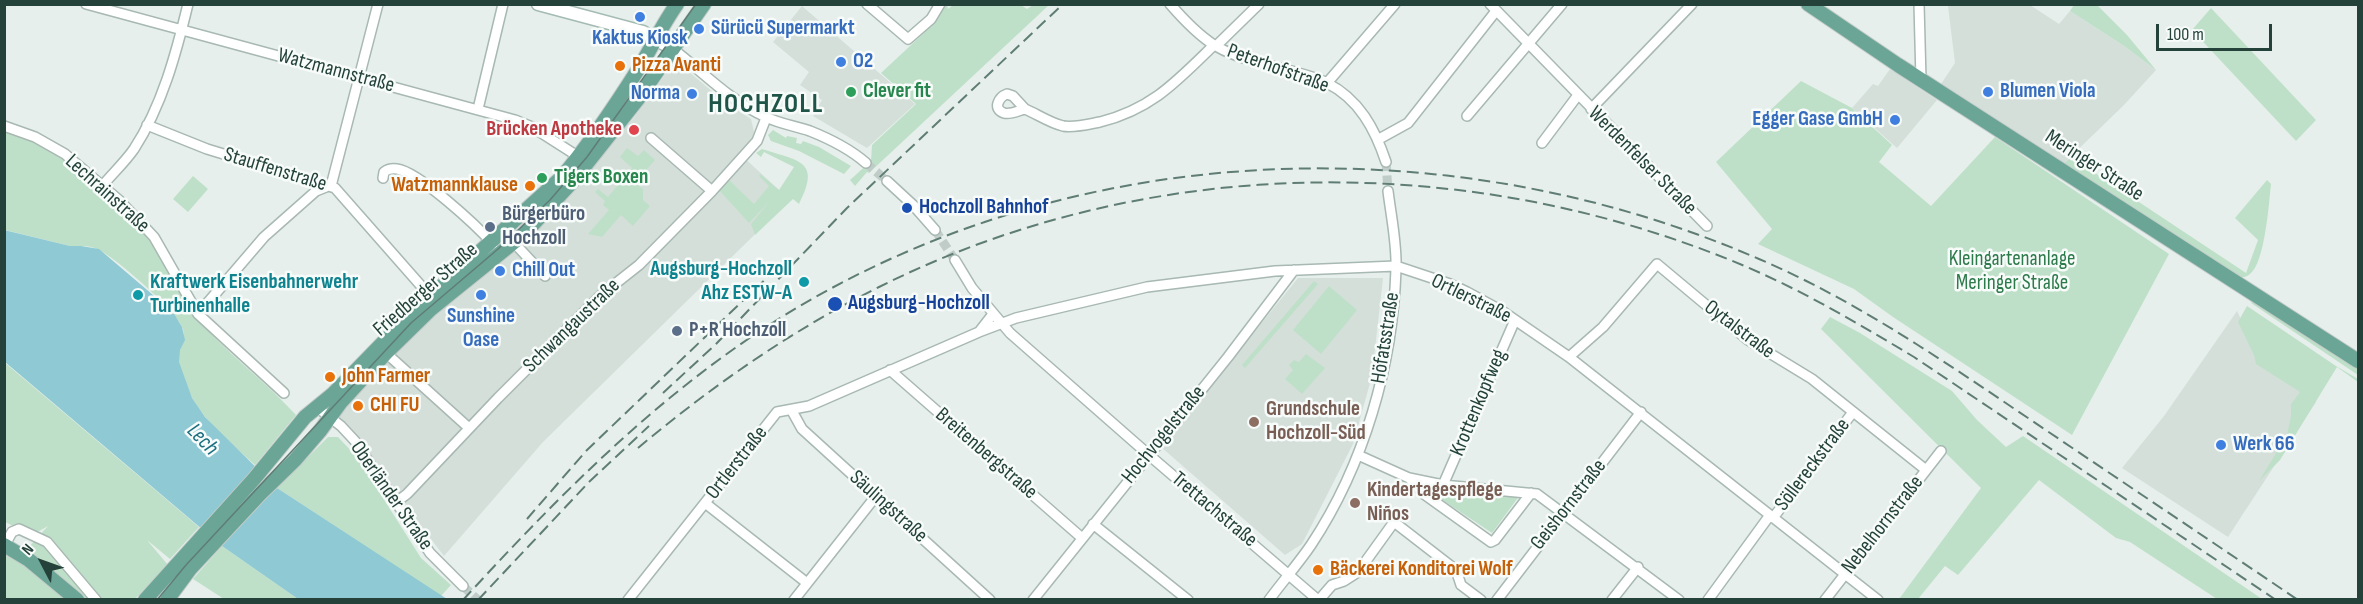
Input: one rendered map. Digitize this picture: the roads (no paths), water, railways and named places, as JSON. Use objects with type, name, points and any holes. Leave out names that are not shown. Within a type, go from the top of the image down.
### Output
[{"type":"main road","name":"Friedberger Straße","points":[[145,600],[295,460],[341,402],[386,353],[497,248],[504,232],[555,184],[579,157],[635,75],[677,4]]},
{"type":"main road","name":"Friedberger Straße","points":[[167,600],[185,564],[279,446],[305,417],[318,408],[430,296],[497,248],[514,243],[573,181],[638,99],[704,4]]},
{"type":"main road","name":"Meringer Straße","points":[[1808,4],[2358,361]]},
{"type":"main road","points":[[5,545],[29,560],[77,600]]},
{"type":"street","name":"Watzmannstraße","points":[[86,4],[522,122],[579,157]]},
{"type":"street","points":[[103,185],[134,149],[147,125],[167,80],[188,4]]},
{"type":"street","points":[[198,314],[264,237],[308,198],[328,186],[360,77],[378,4]]},
{"type":"street","points":[[478,109],[502,4]]},
{"type":"street","points":[[538,4],[626,27],[656,38],[728,94],[766,118],[814,133],[851,151],[866,163]]},
{"type":"street","points":[[867,4],[908,39],[931,19],[940,4]]},
{"type":"street","name":"Peterhofstraße","points":[[1170,4],[1187,23],[1215,45],[1245,58],[1327,83],[1366,116],[1379,139]]},
{"type":"street","points":[[1025,109],[1064,126],[1090,124],[1118,117],[1145,105],[1169,88],[1259,4]]},
{"type":"street","points":[[1327,83],[1395,4]]},
{"type":"street","points":[[1467,116],[1562,4]]},
{"type":"street","points":[[1591,109],[1692,4]]},
{"type":"street","points":[[1919,4],[1922,80]]},
{"type":"street","points":[[1386,162],[1379,139],[1408,123],[1493,8]]},
{"type":"street","name":"Werdenfelser Straße","points":[[1493,8],[1707,226]]},
{"type":"street","name":"Werdenfelser Straße","points":[[1542,143],[1578,95]]},
{"type":"street","name":"Schwangaustraße","points":[[395,503],[407,494],[601,295],[639,265],[712,191],[757,141],[766,118]]},
{"type":"street","name":"Stauffenstraße","points":[[147,125],[207,149],[328,186],[430,296]]},
{"type":"street","name":"Lechrainstraße","points":[[4,126],[49,144],[103,185],[154,237],[198,314],[284,393]]},
{"type":"street","points":[[651,138],[712,191]]},
{"type":"street","points":[[383,178],[384,172],[395,168],[412,175],[458,210],[497,248]]},
{"type":"street","points":[[887,181],[914,205],[934,230]]},
{"type":"street","name":"Höfatsstraße","points":[[1269,600],[1311,545],[1358,455],[1387,354],[1396,267],[1388,191]]},
{"type":"street","points":[[504,232],[545,276]]},
{"type":"street","name":"Trettachstraße","points":[[955,260],[972,288],[1002,324],[1149,455],[1319,600]]},
{"type":"street","name":"Oytalstraße","points":[[1569,357],[1603,327],[1657,264],[1748,340],[1812,379],[1926,470]]},
{"type":"street","name":"Ortlerstraße","points":[[628,600],[777,412],[809,406],[1016,318],[1147,287],[1294,270],[1396,267],[1450,284],[1515,320],[1569,357],[1878,600]]},
{"type":"street","name":"Hochvogelstraße","points":[[1033,600],[1228,357],[1294,270]]},
{"type":"street","name":"Ortlerstraße","points":[[979,332],[993,314]]},
{"type":"street","name":"Krottenkopfweg","points":[[1443,485],[1515,320]]},
{"type":"street","points":[[386,353],[469,428]]},
{"type":"street","name":"Breitenbergstraße","points":[[890,370],[1082,538]]},
{"type":"street","name":"Oberländer Straße","points":[[318,408],[341,426],[363,453],[430,553],[463,586]]},
{"type":"street","name":"Säulingstraße","points":[[792,411],[802,429],[990,600]]},
{"type":"street","name":"Geishornstraße","points":[[1497,600],[1641,412]]},
{"type":"street","name":"Söllereckstraße","points":[[1708,600],[1853,412]]},
{"type":"street","name":"Nebelhornstraße","points":[[1825,600],[1941,451]]},
{"type":"street","points":[[1358,455],[1409,478],[1443,485],[1537,494],[1638,567],[1679,600]]},
{"type":"street","points":[[1409,478],[1424,494],[1491,542],[1495,540],[1531,493]]},
{"type":"street","points":[[794,600],[876,495]]},
{"type":"street","points":[[705,503],[807,584]]},
{"type":"street","points":[[1319,600],[1332,585],[1358,572],[1394,522],[1456,570],[1461,585],[1481,600]]},
{"type":"street","points":[[1093,524],[1188,600]]},
{"type":"street","points":[[5,545],[12,532],[19,529],[47,542],[96,600]]},
{"type":"street","points":[[1612,600],[1638,567]]},
{"type":"water","name":"Lech","points":[[4,230],[70,246],[99,249],[173,312],[182,327],[185,340],[180,350],[179,362],[192,398],[205,417],[277,488],[447,599],[298,599],[222,546],[5,362]]},
{"type":"tunnel","points":[[1386,162],[1388,191]]},
{"type":"tunnel","points":[[866,163],[887,181]]},
{"type":"tunnel","points":[[935,230],[955,260]]},
{"type":"tunnel","points":[[463,586],[478,600]]},
{"type":"tram line","points":[[157,600],[186,565],[411,323],[498,249],[550,200],[587,157],[696,4]]},
{"type":"railway","points":[[663,393],[716,344],[847,208],[1063,4]]},
{"type":"railway","points":[[463,600],[566,492],[677,392],[757,333],[871,268],[992,220],[1118,187],[1248,171],[1379,170],[1509,184],[1636,214],[1759,259],[1795,275],[1864,312],[1930,353],[2298,600]]},
{"type":"railway","points":[[638,448],[724,381],[784,340],[879,287],[980,243],[1085,212],[1193,191],[1302,183],[1411,185],[1519,199],[1626,224],[1730,260],[1778,281],[1847,317],[1914,357],[2276,600]]},
{"type":"railway","points":[[527,519],[586,451],[776,269]]},
{"type":"railway","points":[[478,600],[589,482],[649,426]]},
{"type":"place","name":"Kaktus Kiosk","points":[[640,17]]},
{"type":"place","name":"Sürücü Supermarkt","points":[[699,29]]},
{"type":"place","name":"O2","points":[[841,62]]},
{"type":"place","name":"Pizza Avanti","points":[[620,66]]},
{"type":"place","name":"Clever fit","points":[[851,92]]},
{"type":"place","name":"Blumen Viola","points":[[1988,92]]},
{"type":"place","name":"Norma","points":[[692,94]]},
{"type":"place","name":"Egger Gase GmbH","points":[[1895,120]]},
{"type":"place","name":"Brücken Apotheke","points":[[634,130]]},
{"type":"place","name":"Tigers Boxen","points":[[542,178]]},
{"type":"place","name":"Watzmannklause","points":[[530,186]]},
{"type":"place","name":"Hochzoll Bahnhof","points":[[907,208]]},
{"type":"place","name":"Bürgerbüro Hochzoll","points":[[490,227]]},
{"type":"place","name":"Chill Out","points":[[500,271]]},
{"type":"place","name":"Augsburg-Hochzoll Ahz ESTW-A","points":[[804,282]]},
{"type":"place","name":"Kraftwerk Eisenbahnerwehr Turbinenhalle","points":[[138,295]]},
{"type":"place","name":"Sunshine Oase","points":[[481,295]]},
{"type":"place","name":"Augsburg-Hochzoll","points":[[835,304]]},
{"type":"place","name":"P+R Hochzoll","points":[[677,331]]},
{"type":"place","name":"John Farmer","points":[[330,377]]},
{"type":"place","name":"CHI FU","points":[[358,406]]},
{"type":"place","name":"Grundschule Hochzoll-Süd","points":[[1254,422]]},
{"type":"place","name":"Werk 66","points":[[2221,445]]},
{"type":"place","name":"Kindertagespflege Niños","points":[[1355,503]]},
{"type":"place","name":"Bäckerei Konditorei Wolf","points":[[1318,570]]},
{"type":"district","name":"HOCHZOLL","points":[[766,105]]},
{"type":"park label","name":"Kleingartenanlage Meringer Straße","points":[[2012,272]]}]
